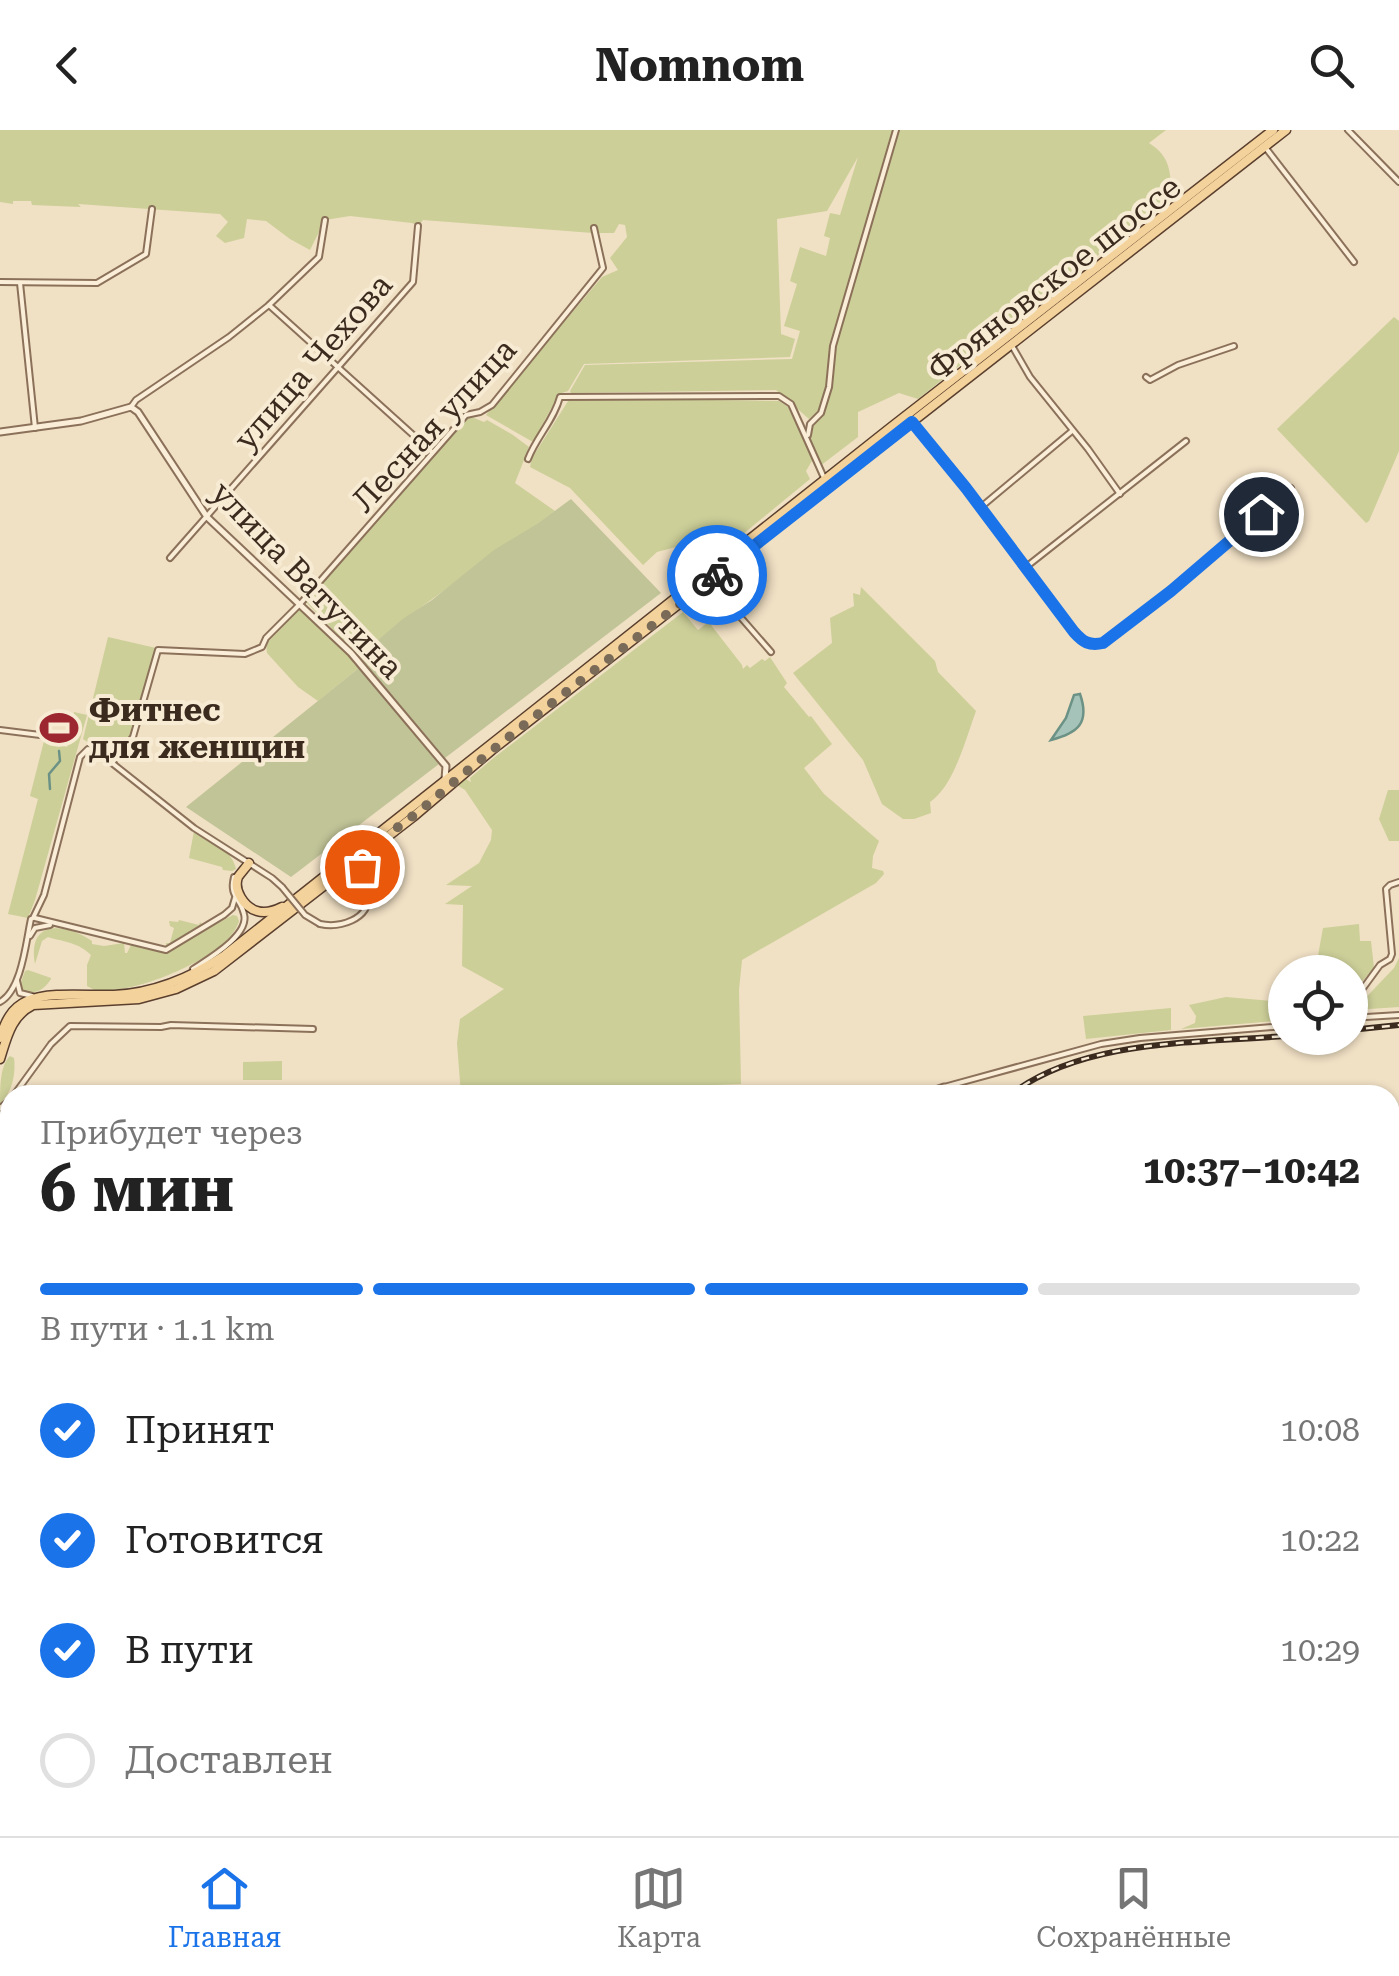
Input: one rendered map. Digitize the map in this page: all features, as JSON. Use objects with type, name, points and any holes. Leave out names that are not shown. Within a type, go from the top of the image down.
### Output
[{"type":"main road","name":"Фряновское шоссе","points":[[0,1059],[10,1028],[33,1005],[139,999],[176,989],[214,971],[459,770],[1274,130]]},
{"type":"main road","name":"Фряновское шоссе","points":[[42,997],[120,994],[164,985],[210,965],[384,839],[492,750],[1286,130]]},
{"type":"main road","points":[[249,863],[236,885],[250,908],[268,912],[301,900]]},
{"type":"main road","points":[[1,1034],[9,1016],[19,1006],[42,997]]},
{"type":"street","points":[[808,440],[810,424],[821,413],[830,388],[834,346],[896,130]]},
{"type":"street","points":[[1348,130],[1399,182]]},
{"type":"street","points":[[1264,147],[1354,262]]},
{"type":"street","points":[[0,282],[97,282],[146,254],[152,209]]},
{"type":"street","points":[[0,432],[81,421],[131,407],[229,337],[319,258],[324,220]]},
{"type":"street","name":"улица Чехова","points":[[170,558],[414,282],[418,226]]},
{"type":"street","name":"Лесная улица","points":[[112,764],[133,737],[158,650],[244,654],[262,647],[466,414],[492,405],[603,268],[594,228]]},
{"type":"street","points":[[20,283],[35,428]]},
{"type":"street","points":[[268,305],[433,454]]},
{"type":"street","points":[[1011,344],[1030,376],[1120,494]]},
{"type":"street","points":[[1146,377],[1150,380],[1178,365],[1234,346]]},
{"type":"street","points":[[528,459],[560,396],[779,396],[791,404],[825,480]]},
{"type":"street","name":"улица Ватутина","points":[[131,407],[206,517],[352,654],[446,766]]},
{"type":"street","points":[[912,422],[1082,641],[1094,645],[1103,643],[1171,591],[1290,488]]},
{"type":"street","points":[[980,507],[1072,431]]},
{"type":"street","points":[[1026,567],[1186,441]]},
{"type":"street","points":[[709,581],[771,652]]},
{"type":"street","points":[[0,730],[64,738]]},
{"type":"street","points":[[0,1002],[8,998],[16,978],[44,895],[78,763],[88,749],[282,887],[305,915],[320,924],[333,926],[352,920],[366,906],[362,867],[384,839]]},
{"type":"street","points":[[442,784],[446,766],[459,770]]},
{"type":"street","points":[[164,985],[193,970],[239,934],[245,920],[232,888],[234,877],[249,863]]},
{"type":"street","points":[[301,900],[343,879],[354,879],[367,890]]},
{"type":"street","points":[[1368,981],[1392,954],[1386,889],[1399,882]]},
{"type":"street","points":[[34,918],[163,950],[224,915],[235,898]]},
{"type":"street","points":[[224,915],[238,911],[245,920]]},
{"type":"street","points":[[28,940],[39,924],[34,918]]},
{"type":"street","points":[[36,928],[60,925]]},
{"type":"street","points":[[16,978],[20,993],[42,997]]},
{"type":"street","points":[[1,1034],[2,1014]]},
{"type":"street","points":[[1368,1017],[1399,1015]]},
{"type":"street","points":[[20,1085],[70,1026],[171,1024],[313,1030]]},
{"type":"street","points":[[963,1085],[1100,1044],[1268,1027]]},
{"type":"green space","points":[[0,130],[1166,130],[1149,143],[1165,160],[1172,196],[918,399],[899,393],[858,412],[858,437],[820,466],[810,434],[822,414],[819,411],[809,419],[776,390],[570,391],[585,365],[792,359],[800,331],[784,326],[797,284],[790,281],[800,247],[826,256],[830,238],[824,236],[830,213],[840,215],[858,157],[827,211],[777,219],[781,334],[795,339],[790,357],[584,364],[568,391],[559,394],[533,442],[486,415],[602,277],[618,270],[610,258],[627,237],[625,225],[619,224],[614,233],[593,233],[423,220],[418,226],[350,216],[325,220],[310,250],[266,221],[247,219],[244,238],[225,243],[216,236],[228,222],[220,214],[0,202]]},
{"type":"green space","points":[[1394,317],[1399,321],[1399,451],[1366,523],[1277,429]]},
{"type":"green space","points":[[570,398],[779,401],[788,407],[813,459],[806,471],[810,479],[698,571],[676,547],[657,552],[643,565],[570,488],[530,467]]},
{"type":"green space","points":[[469,416],[487,420],[529,447],[515,483],[555,511],[359,656],[306,602]]},
{"type":"green space","points":[[571,499],[661,593],[445,758],[359,656],[494,550]]},
{"type":"green space","points":[[861,587],[935,661],[938,672],[976,711],[946,785],[930,802],[931,813],[914,819],[903,819],[882,804],[863,760],[793,673],[832,643],[830,618],[854,606],[853,593],[860,595]]},
{"type":"green space","points":[[300,609],[359,668],[318,701],[298,687],[267,653],[266,644]]},
{"type":"green space","points":[[683,612],[698,630],[711,620],[743,669],[770,657],[787,683],[784,687],[832,744],[804,768],[824,794],[879,841],[872,868],[884,874],[876,883],[742,960],[741,1084],[460,1085],[457,1043],[460,1019],[504,989],[462,966],[463,905],[445,904],[472,886],[446,885],[479,863],[491,840],[492,830],[465,790],[457,785],[466,779],[471,782],[470,778]]},
{"type":"green space","points":[[108,637],[156,648],[133,739],[116,761],[83,739]]},
{"type":"green space","points":[[359,668],[439,764],[291,877],[186,807]]},
{"type":"green space","points":[[74,712],[87,715],[35,900],[28,918],[8,914],[38,799],[30,796],[44,741],[67,747]]},
{"type":"green space","points":[[1388,790],[1399,790],[1399,841],[1389,841],[1379,819]]},
{"type":"green space","points":[[194,831],[225,851],[236,869],[223,870],[189,858]]},
{"type":"green space","points":[[233,915],[239,921],[234,932],[211,953],[181,970],[134,986],[98,992],[87,986],[91,955],[76,945],[48,937],[42,941],[35,964],[37,939],[50,929],[71,931],[92,944],[124,943],[125,953],[131,945],[165,952]]},
{"type":"green space","points":[[169,921],[202,924],[166,947],[174,928]]},
{"type":"green space","points":[[1359,924],[1360,941],[1371,941],[1374,968],[1368,975],[1368,955],[1318,955],[1323,928]]},
{"type":"green space","points":[[1399,958],[1399,1007],[1368,1009],[1368,995]]},
{"type":"green space","points":[[28,970],[51,979],[40,990],[24,993],[20,985]]},
{"type":"green space","points":[[1226,997],[1268,1001],[1268,1021],[1181,1029],[1195,1023],[1196,1016],[1189,1005]]},
{"type":"green space","points":[[1171,1008],[1171,1030],[1086,1039],[1083,1016]]},
{"type":"green space","points":[[10,1056],[14,1058],[14,1076],[11,1085],[1,1085],[2,1071]]},
{"type":"green space","points":[[282,1061],[282,1080],[243,1080],[243,1062]]},
{"type":"water","points":[[1080,694],[1083,712],[1079,725],[1051,740],[1066,718],[1074,695]]},
{"type":"waterway","points":[[50,789],[49,774],[60,761],[59,751]]},
{"type":"railway","points":[[1368,1028],[1399,1025]]},
{"type":"railway","points":[[1026,1085],[1071,1063],[1105,1054],[1178,1043],[1268,1037]]},
{"type":"way so far","points":[[362,867],[384,839],[492,750],[717,575]]},
{"type":"place","name":"Фитнес для женщин","points":[[59,728]]},
{"type":"route","points":[[717,575],[912,422],[1074,632],[1082,641],[1094,645],[1103,643],[1171,591],[1261,514]]}]
